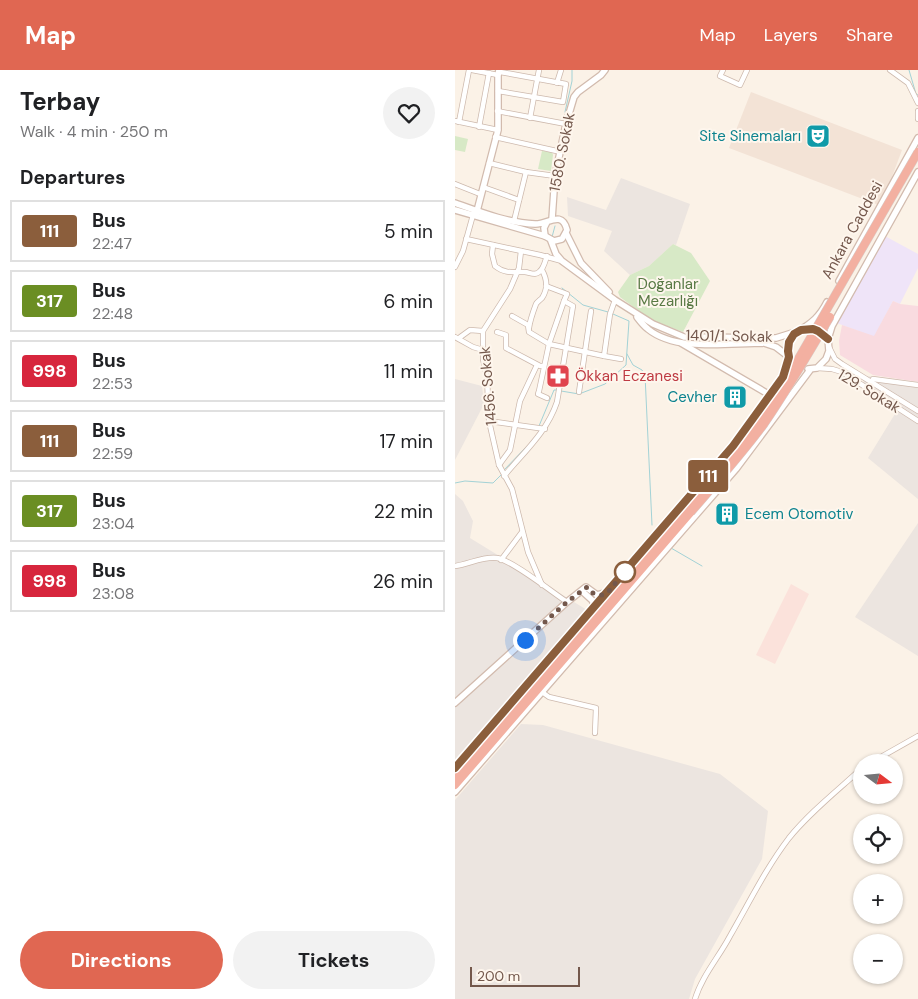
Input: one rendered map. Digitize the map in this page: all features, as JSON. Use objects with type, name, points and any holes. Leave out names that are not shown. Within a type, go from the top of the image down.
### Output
[{"type":"highway","name":"Ankara Caddesi","points":[[458,784],[652,558],[736,450],[782,387],[918,152]]},
{"type":"highway","name":"Ankara Caddesi","points":[[455,775],[668,531],[735,462],[786,391],[918,161]]},
{"type":"highway","points":[[627,569],[668,531]]},
{"type":"highway","points":[[652,558],[679,535]]},
{"type":"highway","points":[[511,729],[545,682]]},
{"type":"highway","points":[[455,775],[473,749]]},
{"type":"main road","name":"1580. Sokak","points":[[550,220],[555,176],[565,124],[574,97],[583,88],[601,76],[605,70]]},
{"type":"main road","points":[[475,213],[498,130],[498,73]]},
{"type":"main road","name":"Ankara Caddesi","points":[[455,768],[733,446],[783,377],[789,357],[789,342],[794,334],[816,318],[827,303],[918,138]]},
{"type":"main road","name":"Ankara Caddesi","points":[[828,339],[832,326],[918,172]]},
{"type":"main road","points":[[455,203],[475,213],[545,236],[551,240],[558,241],[566,234]]},
{"type":"main road","points":[[455,210],[537,224],[558,219],[564,223],[566,234],[581,263],[615,300]]},
{"type":"main road","points":[[545,236],[544,228],[550,220]]},
{"type":"main road","points":[[551,240],[556,254],[562,262]]},
{"type":"main road","name":"1401/1. Sokak","points":[[562,262],[615,300],[666,331],[684,337],[776,338],[801,330]]},
{"type":"main road","name":"1401/1. Sokak","points":[[633,311],[647,329],[663,338],[681,343],[763,343],[776,347],[789,357]]},
{"type":"main road","points":[[789,357],[796,366],[810,370],[817,368],[826,359],[829,346],[828,339],[813,329],[801,330]]},
{"type":"main road","points":[[681,343],[770,395]]},
{"type":"main road","name":"Ankara Caddesi","points":[[458,793],[458,784],[511,729],[736,469],[810,370]]},
{"type":"main road","points":[[584,589],[597,595],[602,595],[609,591]]},
{"type":"main road","points":[[455,703],[567,602],[584,589]]},
{"type":"main road","points":[[584,589],[593,601],[592,610]]},
{"type":"street","points":[[498,91],[563,102],[566,84],[518,72],[489,73],[470,70],[457,121],[498,130]]},
{"type":"street","points":[[530,118],[539,70]]},
{"type":"street","points":[[557,83],[561,70]]},
{"type":"street","points":[[723,70],[720,76],[741,85],[747,70]]},
{"type":"street","points":[[891,70],[908,82],[918,103]]},
{"type":"street","points":[[479,127],[489,73]]},
{"type":"street","points":[[497,111],[565,124]]},
{"type":"street","points":[[918,111],[918,119]]},
{"type":"street","points":[[495,137],[561,152]]},
{"type":"street","points":[[489,163],[526,172],[555,176]]},
{"type":"street","points":[[514,221],[526,172]]},
{"type":"street","points":[[455,184],[480,194]]},
{"type":"street","points":[[483,187],[519,200]]},
{"type":"street","points":[[455,267],[463,251],[475,213]]},
{"type":"street","name":"1401/1. Sokak","points":[[466,239],[547,256],[562,262]]},
{"type":"street","points":[[493,245],[492,254],[495,266],[509,273],[526,272],[533,274],[541,270],[547,256]]},
{"type":"street","name":"1456. Sokak","points":[[521,251],[519,268],[510,290],[483,331],[483,359],[487,377],[489,421],[499,465],[512,489],[528,552],[542,585]]},
{"type":"street","points":[[529,332],[531,316],[537,301],[542,298],[546,286],[546,278],[541,270]]},
{"type":"street","points":[[546,286],[567,294],[549,344],[539,394],[547,398]]},
{"type":"street","points":[[604,356],[610,314],[615,300]]},
{"type":"street","points":[[504,476],[545,429],[553,414],[557,402],[573,306],[564,301]]},
{"type":"street","points":[[579,392],[591,311]]},
{"type":"street","points":[[512,316],[528,324],[529,332]]},
{"type":"street","points":[[483,331],[470,330],[457,338],[483,350]]},
{"type":"street","points":[[497,332],[506,335],[506,348],[537,364],[545,366]]},
{"type":"street","points":[[529,332],[549,344],[621,360]]},
{"type":"street","name":"129. Sokak","points":[[829,346],[839,362],[918,411]]},
{"type":"street","points":[[499,465],[510,450],[520,401],[537,364]]},
{"type":"street","name":"129. Sokak","points":[[817,368],[837,370],[918,421]]},
{"type":"street","points":[[867,390],[873,379],[918,385]]},
{"type":"street","points":[[489,421],[545,429]]},
{"type":"street","points":[[501,560],[522,532]]},
{"type":"street","points":[[455,566],[486,559],[509,562],[567,602]]},
{"type":"street","points":[[543,692],[549,697],[596,708],[595,733]]},
{"type":"street","points":[[886,754],[918,736]]},
{"type":"street","points":[[695,999],[700,985],[749,900],[790,837],[824,802],[853,776]]},
{"type":"shaded area","points":[[751,92],[902,150],[881,206],[729,148]]},
{"type":"shaded area","points":[[621,178],[690,204],[676,245],[673,244],[649,266],[630,275],[604,251],[612,231],[568,216],[567,197],[606,210]]},
{"type":"shaded area","points":[[883,235],[918,254],[918,268],[900,304],[893,301],[874,337],[834,322]]},
{"type":"shaded area","points":[[893,301],[900,304],[918,306],[918,382],[873,375],[840,355],[839,341],[842,325],[874,336]]},
{"type":"shaded area","points":[[867,376],[918,383],[918,499],[868,458],[898,409],[861,386]]},
{"type":"shaded area","points":[[455,379],[482,386],[484,404],[455,460]]},
{"type":"shaded area","points":[[455,494],[463,501],[473,521],[470,538],[587,610],[455,760]]},
{"type":"shaded area","points":[[918,523],[918,656],[855,617]]},
{"type":"shaded area","points":[[791,584],[809,594],[775,664],[756,655]]},
{"type":"shaded area","points":[[521,724],[543,725],[720,774],[768,811],[762,859],[695,979],[689,999],[455,999],[455,800]]},
{"type":"green space","points":[[455,136],[468,139],[465,152],[455,150]]},
{"type":"green space","points":[[542,151],[552,152],[551,171],[538,169]]},
{"type":"green space","name":"Doğanlar Mezarlığı","points":[[673,244],[691,253],[710,281],[683,332],[651,320],[620,297],[618,292],[630,275],[649,266]]},
{"type":"waterway","points":[[565,112],[572,81],[572,70]]},
{"type":"waterway","points":[[909,70],[916,94],[918,95]]},
{"type":"waterway","points":[[552,237],[555,226]]},
{"type":"waterway","points":[[562,288],[583,305],[608,312]]},
{"type":"waterway","points":[[561,391],[579,394],[605,384],[626,365],[629,321],[613,314]]},
{"type":"waterway","points":[[627,354],[633,365],[642,370],[645,375],[652,525]]},
{"type":"waterway","points":[[539,426],[554,390],[557,390]]},
{"type":"waterway","points":[[504,470],[529,444]]},
{"type":"waterway","points":[[455,483],[465,481],[493,483],[501,475]]},
{"type":"waterway","points":[[671,548],[702,566]]},
{"type":"bus line","name":"111","points":[[455,768],[733,446],[783,377],[789,357],[789,342],[794,334],[805,328],[813,329],[822,333],[828,339]]},
{"type":"place","name":"Site Sinemaları","points":[[818,136]]},
{"type":"place","name":"Ökkan Eczanesi","points":[[558,376]]},
{"type":"place","name":"Cevher","points":[[735,397]]},
{"type":"place","name":"Ecem Otomotiv","points":[[727,514]]},
{"type":"route","points":[[525,640],[567,602],[587,587],[593,593],[602,595],[609,591],[627,569],[625,572]]}]
